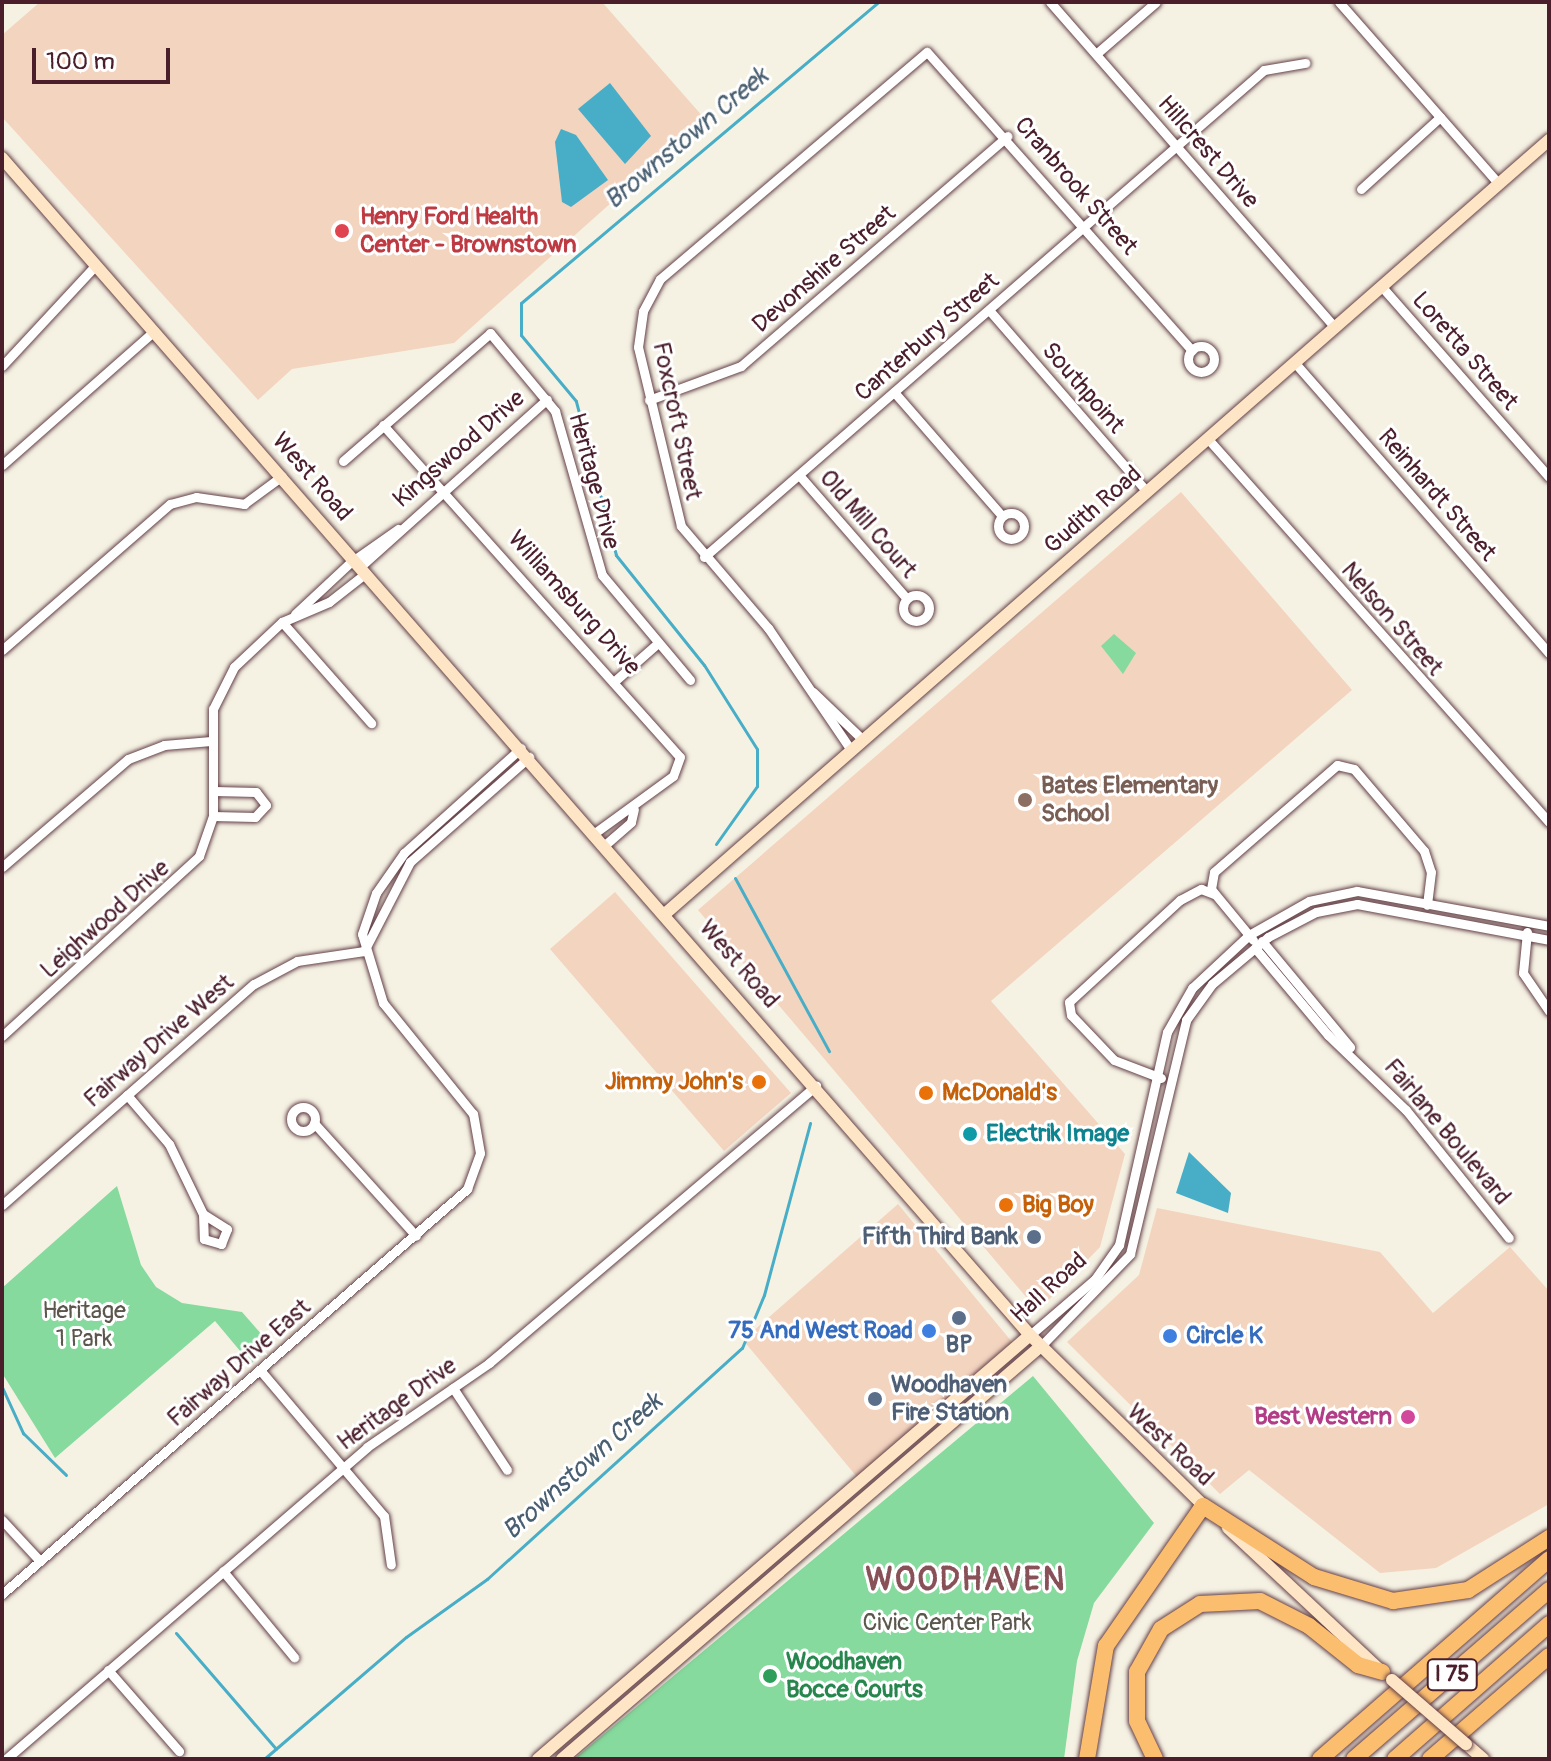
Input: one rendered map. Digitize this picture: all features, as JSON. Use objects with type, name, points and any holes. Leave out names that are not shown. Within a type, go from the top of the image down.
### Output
[{"type":"highway","points":[[1087,1759],[1106,1646],[1203,1506],[1314,1577],[1393,1601],[1476,1587],[1549,1538]]},
{"type":"highway","points":[[1320,1759],[1549,1559]]},
{"type":"highway","name":"I 75","points":[[1354,1759],[1549,1590]]},
{"type":"highway","points":[[1155,1759],[1135,1712],[1137,1672],[1161,1629],[1200,1604],[1260,1601],[1309,1626],[1358,1665],[1387,1676]]},
{"type":"highway","name":"I 75","points":[[1395,1759],[1549,1624]]},
{"type":"highway","points":[[1430,1759],[1549,1656]]},
{"type":"street","name":"Hillcrest Drive","points":[[1050,2],[1335,328]]},
{"type":"street","points":[[1096,54],[1156,2]]},
{"type":"street","points":[[1339,2],[1499,184]]},
{"type":"street","name":"Cranbrook Street","points":[[927,52],[1007,136],[1192,350]]},
{"type":"street","name":"Foxcroft Street","points":[[851,750],[810,690],[704,557],[677,517],[649,400],[638,335],[660,279],[927,52]]},
{"type":"street","name":"Canterbury Street","points":[[704,557],[1264,70],[1305,63]]},
{"type":"street","points":[[1361,189],[1440,117]]},
{"type":"street","name":"Devonshire Street","points":[[649,400],[741,366],[1007,136]]},
{"type":"street","name":"Gudith Road","points":[[666,913],[1549,140]]},
{"type":"street","name":"West Road","points":[[2,158],[596,832],[1030,1335],[1203,1506],[1387,1676],[1483,1759]]},
{"type":"street","points":[[2,366],[96,265]]},
{"type":"street","name":"Loretta Street","points":[[1382,287],[1549,477]]},
{"type":"street","name":"Southpoint","points":[[989,310],[1147,492]]},
{"type":"street","points":[[2,465],[154,331]]},
{"type":"street","name":"Heritage Drive","points":[[343,461],[490,333],[547,399],[593,557],[690,680]]},
{"type":"street","name":"Reinhardt Street","points":[[1295,363],[1549,653]]},
{"type":"street","points":[[894,392],[1002,516]]},
{"type":"street","name":"Kingswood Drive","points":[[359,565],[547,399]]},
{"type":"street","name":"Williamsburg Drive","points":[[383,425],[441,492],[617,679],[681,761],[634,809],[596,832]]},
{"type":"street","name":"Nelson Street","points":[[1208,439],[1549,822]]},
{"type":"street","name":"Old Mill Court","points":[[799,475],[907,599]]},
{"type":"street","points":[[2,650],[170,504],[196,497],[244,504],[282,476]]},
{"type":"street","name":"Leighwood Drive","points":[[2,1036],[179,881],[199,856],[213,816],[211,741],[226,678],[282,622],[359,565]]},
{"type":"street","name":"Leighwood Drive","points":[[295,614],[329,602],[359,565]]},
{"type":"street","points":[[282,622],[371,723]]},
{"type":"street","points":[[617,679],[658,643]]},
{"type":"street","name":"Foxcroft Street","points":[[810,690],[863,740]]},
{"type":"street","points":[[2,867],[128,759],[164,745],[211,741]]},
{"type":"street","points":[[364,951],[362,934],[376,893],[435,824],[525,752]]},
{"type":"street","points":[[364,951],[395,882],[525,752]]},
{"type":"street","points":[[1214,894],[1210,882],[1220,864],[1342,764],[1354,769],[1424,851],[1431,872],[1426,912]]},
{"type":"street","points":[[213,816],[255,817],[266,805],[256,792],[214,791]]},
{"type":"street","name":"Williamsburg Drive","points":[[606,844],[631,822],[634,809]]},
{"type":"street","points":[[435,824],[443,833]]},
{"type":"street","points":[[1169,1079],[1114,1060],[1071,1015],[1069,1002],[1180,900],[1201,889],[1214,894]]},
{"type":"street","name":"Fairlane Boulevard","points":[[1214,894],[1328,1035],[1354,1053],[1509,1238]]},
{"type":"street","name":"Hall Road","points":[[538,1759],[1102,1271],[1132,1204],[1156,1077],[1182,1000],[1249,935],[1288,909],[1335,894],[1428,899],[1549,926]]},
{"type":"street","name":"Hall Road","points":[[562,1759],[1041,1346],[1113,1280],[1135,1244],[1169,1079],[1193,1007],[1258,945],[1336,906],[1426,912],[1549,940]]},
{"type":"street","points":[[1529,922],[1523,973],[1549,1011]]},
{"type":"street","name":"Fairway Drive West","points":[[2,1205],[268,975],[309,958],[364,951]]},
{"type":"street","name":"Fairway Drive East","points":[[2,1594],[467,1189],[480,1148],[466,1102],[383,1003],[364,951]]},
{"type":"street","name":"Heritage Drive","points":[[6,1759],[344,1467],[453,1388],[816,1086]]},
{"type":"street","points":[[127,1095],[169,1144],[203,1214]]},
{"type":"street","points":[[314,1123],[416,1236]]},
{"type":"street","points":[[1132,1204],[1144,1206]]},
{"type":"street","points":[[1102,1271],[1113,1280]]},
{"type":"street","points":[[260,1370],[384,1516],[391,1565]]},
{"type":"street","points":[[980,1378],[990,1389]]},
{"type":"street","points":[[453,1388],[507,1470]]},
{"type":"street","points":[[944,1409],[955,1420]]},
{"type":"street","points":[[842,1496],[852,1508]]},
{"type":"street","points":[[2,1520],[40,1561]]},
{"type":"street","points":[[223,1571],[294,1657]]},
{"type":"street","points":[[681,1635],[691,1647]]},
{"type":"street","points":[[108,1670],[179,1751]]},
{"type":"shaded area","name":"Henry Ford Health Center - Brownstown","points":[[40,2],[602,2],[705,119],[454,343],[292,369],[258,400],[2,117],[2,35]]},
{"type":"shaded area","name":"Bates Elementary School","points":[[1181,492],[1352,690],[991,1001],[1125,1154],[1100,1247],[1038,1311],[698,910]]},
{"type":"shaded area","points":[[615,892],[791,1093],[724,1151],[550,949]]},
{"type":"shaded area","points":[[898,1204],[1012,1342],[857,1477],[743,1340]]},
{"type":"shaded area","points":[[1157,1208],[1380,1252],[1433,1313],[1510,1247],[1549,1291],[1549,1504],[1436,1568],[1380,1573],[1249,1470],[1220,1494],[1067,1342],[1139,1275]]},
{"type":"green space","points":[[1114,634],[1136,653],[1123,674],[1101,646]]},
{"type":"green space","name":"Heritage 1 Park","points":[[117,1186],[141,1265],[156,1287],[182,1303],[242,1312],[270,1344],[251,1364],[215,1321],[55,1458],[2,1373],[2,1288]]},
{"type":"green space","name":"Civic Center Park","points":[[1033,1376],[1154,1523],[1094,1603],[1077,1661],[1064,1759],[574,1759]]},
{"type":"water","points":[[610,83],[651,136],[625,164],[578,109]]},
{"type":"water","points":[[561,129],[576,135],[608,180],[571,207],[562,202],[555,142]]},
{"type":"water","points":[[1189,1152],[1231,1193],[1228,1213],[1176,1193]]},
{"type":"waterway","name":"Brownstown Creek","points":[[716,844],[757,786],[757,749],[704,665],[616,555],[576,401],[521,335],[521,303],[878,2]]},
{"type":"waterway","name":"Brownstown Creek","points":[[735,878],[829,1051]]},
{"type":"waterway","name":"Brownstown Creek","points":[[264,1759],[406,1637],[487,1579],[742,1348],[764,1295],[810,1123]]},
{"type":"waterway","points":[[2,1387],[23,1433],[66,1475]]},
{"type":"waterway","points":[[176,1633],[276,1749]]},
{"type":"place","name":"Henry Ford Health Center - Brownstown","points":[[342,231]]},
{"type":"place","name":"Bates Elementary School","points":[[1025,800]]},
{"type":"place","name":"Jimmy John's","points":[[759,1082]]},
{"type":"place","name":"McDonald's","points":[[926,1093]]},
{"type":"place","name":"Electrik Image","points":[[970,1134]]},
{"type":"place","name":"Big Boy","points":[[1006,1205]]},
{"type":"place","name":"Fifth Third Bank","points":[[1034,1237]]},
{"type":"place","name":"BP","points":[[959,1318]]},
{"type":"place","name":"75 And West Road","points":[[929,1331]]},
{"type":"place","name":"Circle K","points":[[1170,1336]]},
{"type":"place","name":"Woodhaven Fire Station","points":[[875,1399]]},
{"type":"place","name":"Best Western","points":[[1408,1417]]},
{"type":"place","name":"Woodhaven Bocce Courts","points":[[770,1676]]},
{"type":"district","name":"WOODHAVEN","points":[[966,1580]]}]
